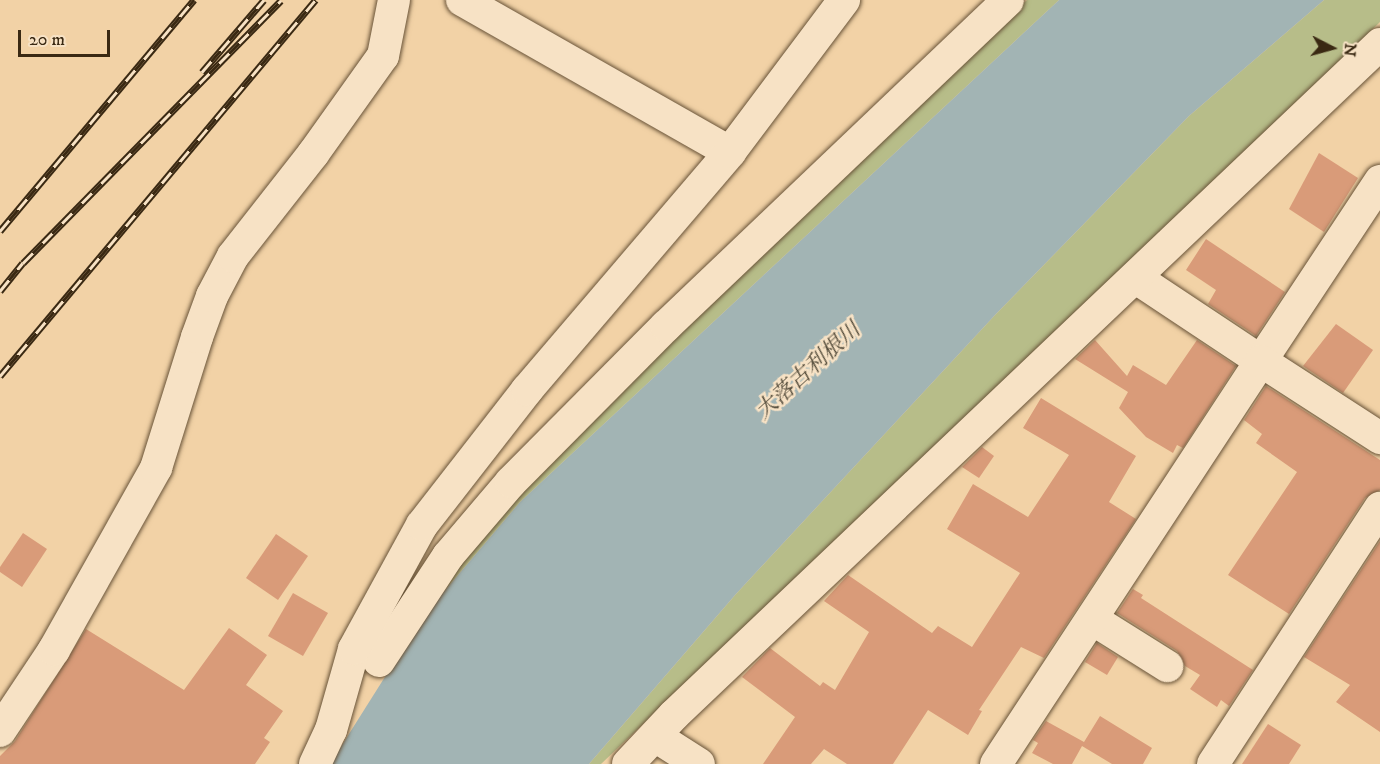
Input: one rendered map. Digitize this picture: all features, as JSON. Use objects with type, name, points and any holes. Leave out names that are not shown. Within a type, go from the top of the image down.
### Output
[{"type":"street","points":[[0,731],[54,650],[156,468],[201,327],[233,256],[314,154],[383,56],[394,0]]},
{"type":"street","points":[[462,0],[730,152]]},
{"type":"street","points":[[315,764],[331,730],[354,649],[422,525],[527,390],[730,152],[844,0]]},
{"type":"street","points":[[379,661],[448,556],[511,482],[666,326],[1008,0]]},
{"type":"street","points":[[628,764],[655,735],[1380,44]]},
{"type":"street","points":[[996,764],[1380,181]]},
{"type":"street","points":[[1136,278],[1380,438]]},
{"type":"street","points":[[1213,764],[1380,508]]},
{"type":"street","points":[[1092,619],[1167,666]]},
{"type":"street","points":[[655,735],[699,764]]},
{"type":"green space","points":[[1027,0],[1059,0],[520,502],[424,615],[507,499]]},
{"type":"green space","points":[[1324,0],[1380,0],[1380,22],[601,764],[589,764],[736,594],[996,314],[1189,116]]},
{"type":"water","name":"大落古利根川","points":[[1059,0],[1324,0],[1189,116],[996,314],[736,594],[589,764],[330,764],[424,615],[520,502]]},
{"type":"building","points":[[1319,153],[1358,178],[1324,232],[1289,209]]},
{"type":"building","points":[[1206,239],[1285,292],[1256,336],[1208,304],[1216,290],[1186,270]]},
{"type":"building","points":[[1336,324],[1373,350],[1343,393],[1303,366]]},
{"type":"building","points":[[1095,340],[1127,376],[1133,365],[1166,385],[1197,340],[1236,366],[1183,448],[1177,445],[1173,453],[1146,437],[1119,408],[1128,392],[1075,359]]},
{"type":"building","points":[[1266,386],[1380,460],[1380,490],[1365,498],[1289,614],[1228,575],[1297,472],[1256,443],[1262,434],[1244,420]]},
{"type":"building","points":[[1041,398],[1136,456],[1109,502],[1136,519],[1044,658],[1021,647],[979,710],[982,711],[968,735],[928,710],[893,764],[847,764],[824,749],[811,764],[763,764],[795,717],[742,677],[770,648],[820,686],[823,682],[835,690],[869,632],[824,601],[848,575],[932,633],[938,626],[972,647],[1020,573],[947,529],[973,484],[1028,517],[1069,455],[1023,428]]},
{"type":"building","points":[[982,447],[994,456],[979,478],[962,467]]},
{"type":"building","points":[[23,533],[47,549],[22,587],[0,572],[0,567]]},
{"type":"building","points":[[276,534],[308,556],[278,600],[246,578]]},
{"type":"building","points":[[1380,541],[1380,732],[1336,702],[1350,685],[1304,657]]},
{"type":"building","points":[[1133,589],[1143,595],[1141,598],[1253,670],[1229,706],[1221,700],[1217,707],[1190,689],[1200,675],[1185,666],[1177,651],[1117,613]]},
{"type":"building","points":[[293,593],[328,613],[303,656],[268,636]]},
{"type":"building","points":[[229,628],[267,655],[246,685],[283,711],[264,738],[270,742],[255,764],[0,764],[0,756],[15,741],[86,629],[184,690]]},
{"type":"building","points":[[1097,643],[1118,657],[1107,675],[1085,662]]},
{"type":"building","points":[[1100,716],[1152,748],[1143,764],[1112,764],[1082,746],[1072,764],[1053,764],[1032,753],[1038,743],[1033,740],[1046,721],[1084,742]]},
{"type":"building","points":[[1268,724],[1301,745],[1289,764],[1242,764]]},
{"type":"railway","points":[[0,231],[194,0]]},
{"type":"railway","points":[[202,72],[264,0]]},
{"type":"railway","points":[[0,291],[23,263],[281,0]]},
{"type":"railway","points":[[0,376],[315,0]]}]
